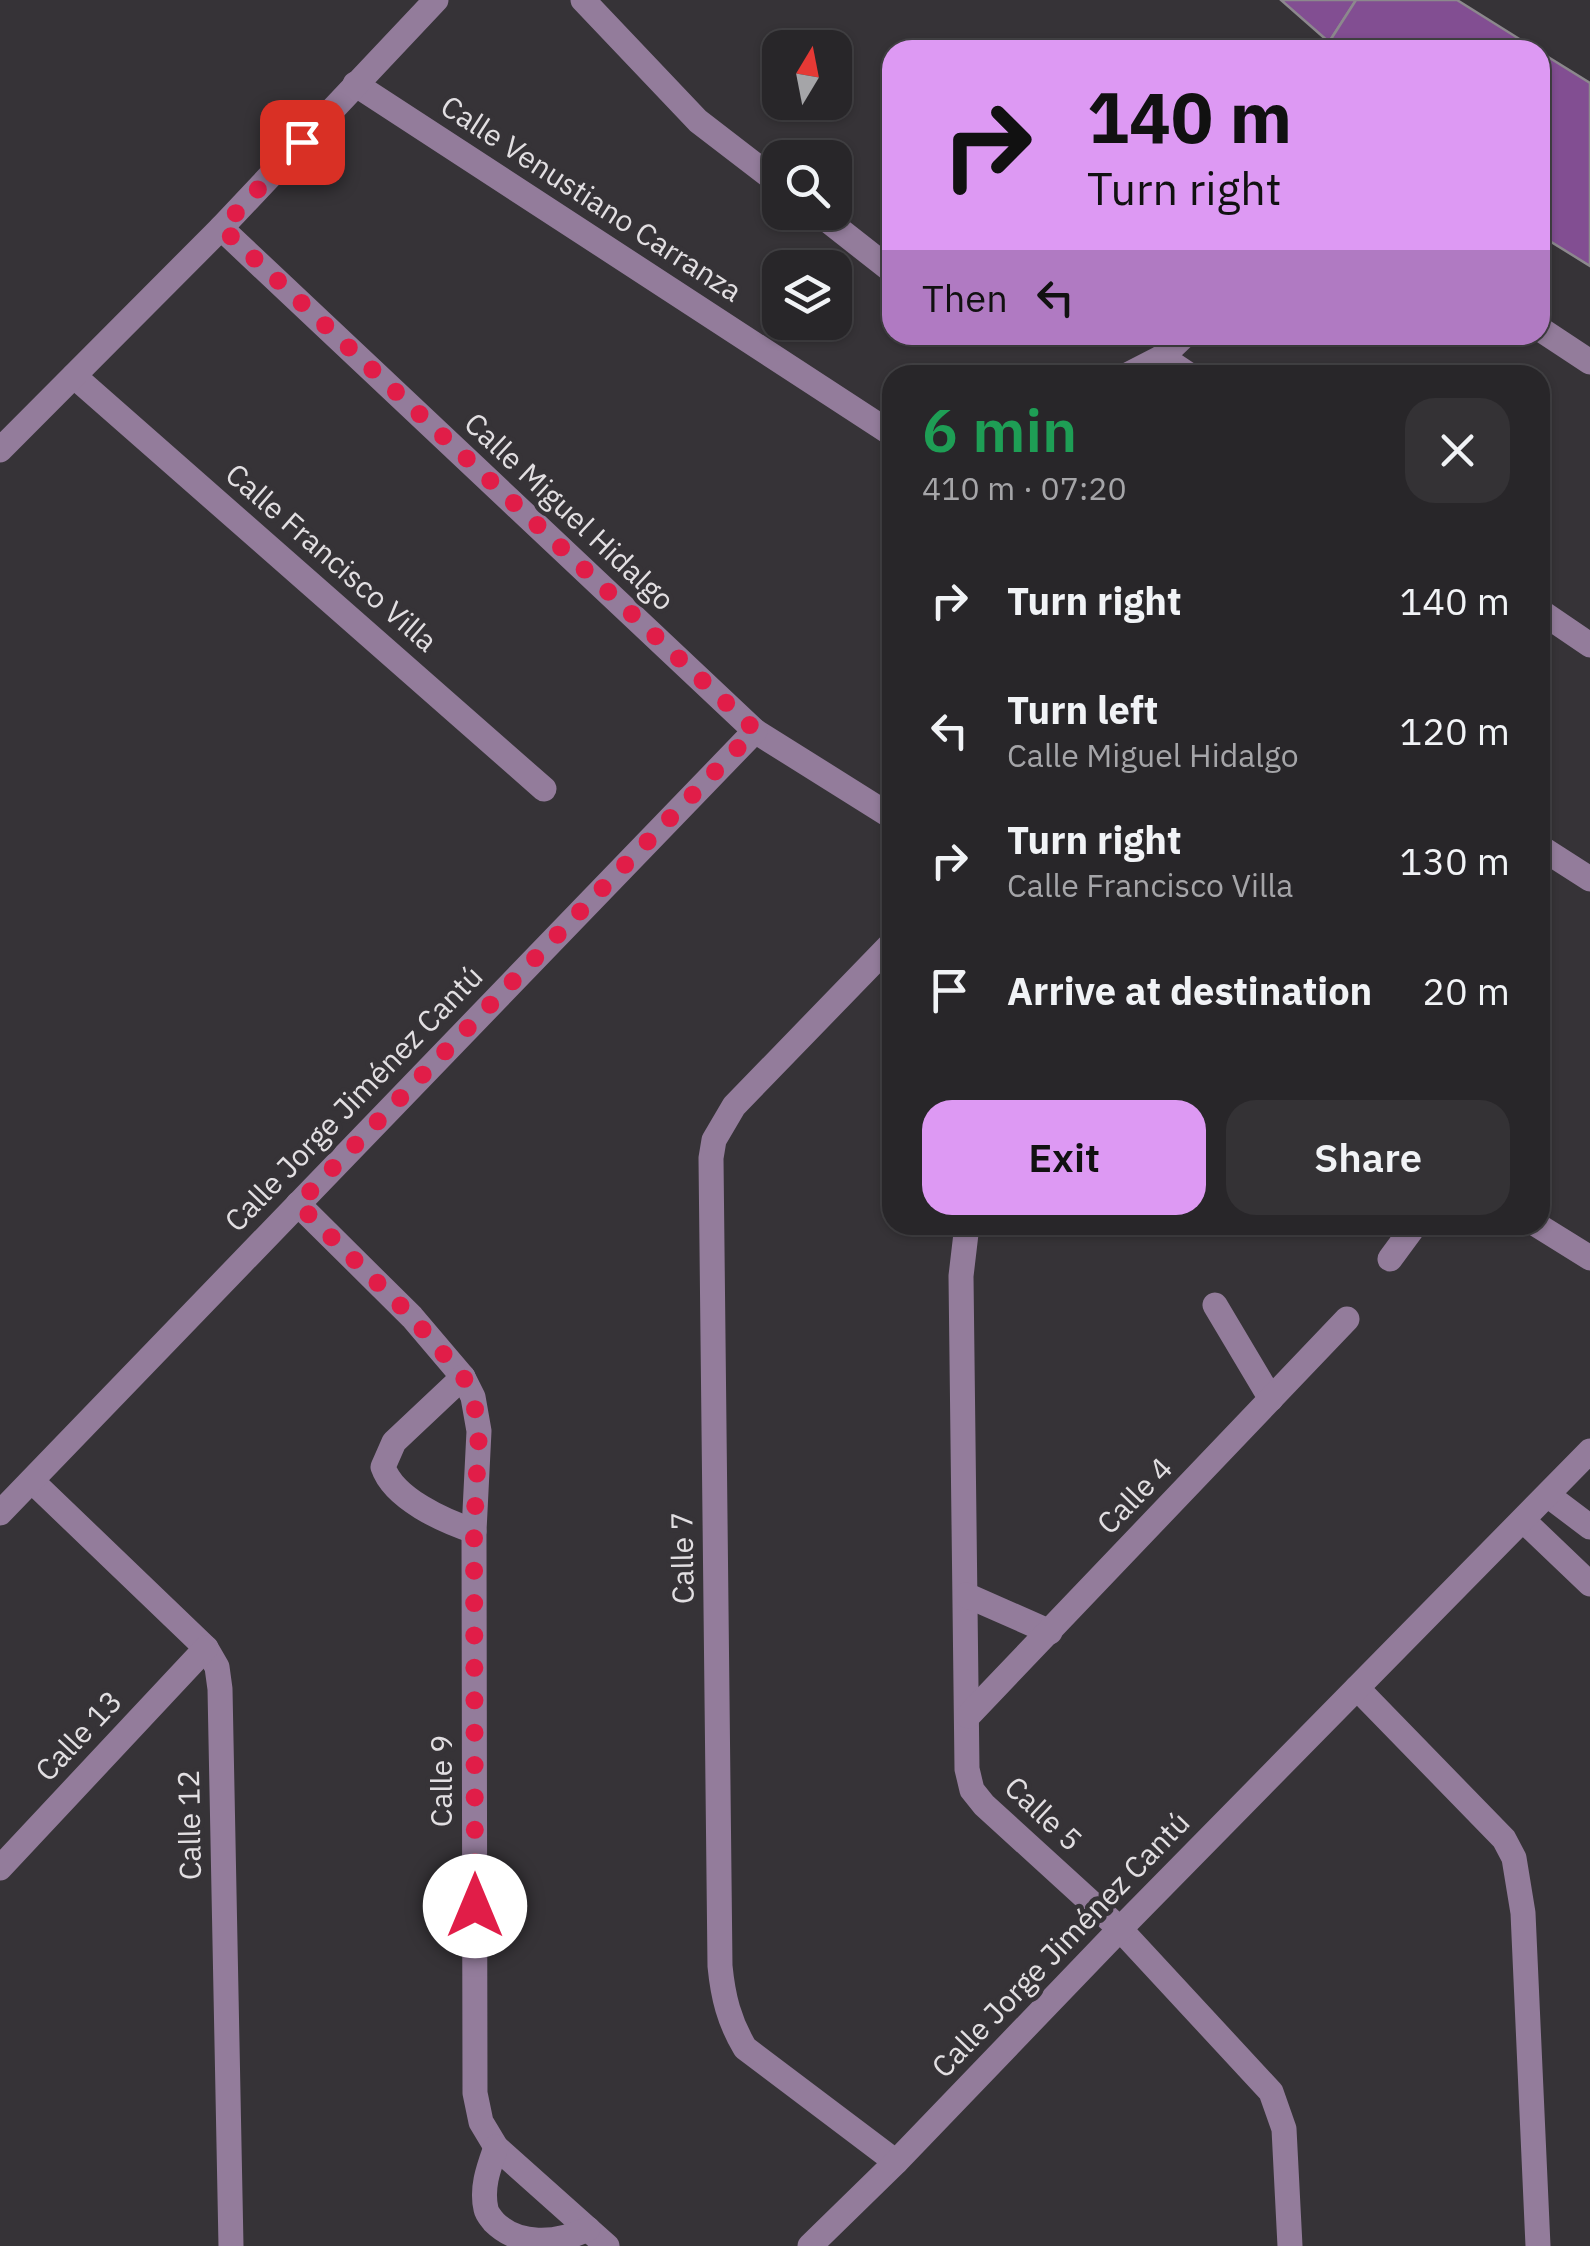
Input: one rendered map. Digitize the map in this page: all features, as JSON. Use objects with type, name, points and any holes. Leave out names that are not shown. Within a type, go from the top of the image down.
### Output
[{"type":"street","points":[[0,450],[222,228],[436,0]]},
{"type":"street","points":[[583,0],[698,121],[762,170]]},
{"type":"street","name":"Calle Venustiano Carranza","points":[[355,84],[882,427]]},
{"type":"street","name":"Calle Miguel Hidalgo","points":[[222,228],[755,730],[882,811]]},
{"type":"street","points":[[840,230],[882,263]]},
{"type":"street","points":[[1550,336],[1590,362]]},
{"type":"street","points":[[1146,365],[1175,345]]},
{"type":"street","points":[[1162,357],[1174,365]]},
{"type":"street","name":"Calle Francisco Villa","points":[[74,376],[544,789]]},
{"type":"street","points":[[1550,618],[1590,645]]},
{"type":"street","name":"Calle Jorge Jiménez Cantú","points":[[0,1513],[755,730]]},
{"type":"street","points":[[1550,853],[1590,879]]},
{"type":"street","name":"Calle 7","points":[[882,952],[734,1106],[714,1140],[711,1158],[720,1966],[731,2025],[745,2048],[896,2162]]},
{"type":"street","name":"Calle 9","points":[[298,1204],[412,1317],[464,1378],[473,1398],[479,1431],[474,1531],[476,2094],[481,2122],[496,2147],[597,2237]]},
{"type":"street","points":[[1550,1233],[1590,1258]]},
{"type":"street","name":"Calle 5","points":[[966,1235],[961,1276],[967,1769],[972,1790],[1120,1929],[1271,2092],[1284,2129],[1290,2246]]},
{"type":"street","points":[[1390,1258],[1407,1235]]},
{"type":"street","points":[[1215,1306],[1271,1399]]},
{"type":"street","name":"Calle 4","points":[[968,1716],[1347,1319]]},
{"type":"street","points":[[464,1378],[394,1442],[383,1467],[394,1486],[441,1520],[474,1531]]},
{"type":"street","name":"Calle Jorge Jiménez Cantú","points":[[810,2246],[1590,1451]]},
{"type":"street","name":"Calle 12","points":[[32,1481],[206,1648],[217,1666],[231,2246]]},
{"type":"street","points":[[1549,1496],[1590,1527]]},
{"type":"street","points":[[1524,1522],[1590,1584]]},
{"type":"street","points":[[966,1595],[1050,1632]]},
{"type":"street","name":"Calle 13","points":[[0,1868],[206,1648]]},
{"type":"street","points":[[1357,1688],[1504,1838],[1514,1858],[1523,1913],[1538,2246]]},
{"type":"street","name":"Calle 9","points":[[496,2147],[485,2178],[486,2212],[502,2231],[526,2243],[597,2237]]},
{"type":"building","points":[[1281,0],[1356,0],[1327,40]]},
{"type":"building","points":[[1356,0],[1457,0],[1521,40],[1330,40]]},
{"type":"building","points":[[1550,58],[1590,83],[1590,266],[1550,241]]},
{"type":"route","points":[[302,142],[222,228],[755,730],[298,1204],[412,1317],[464,1378],[473,1398],[479,1431],[474,1531],[475,1906]]}]
